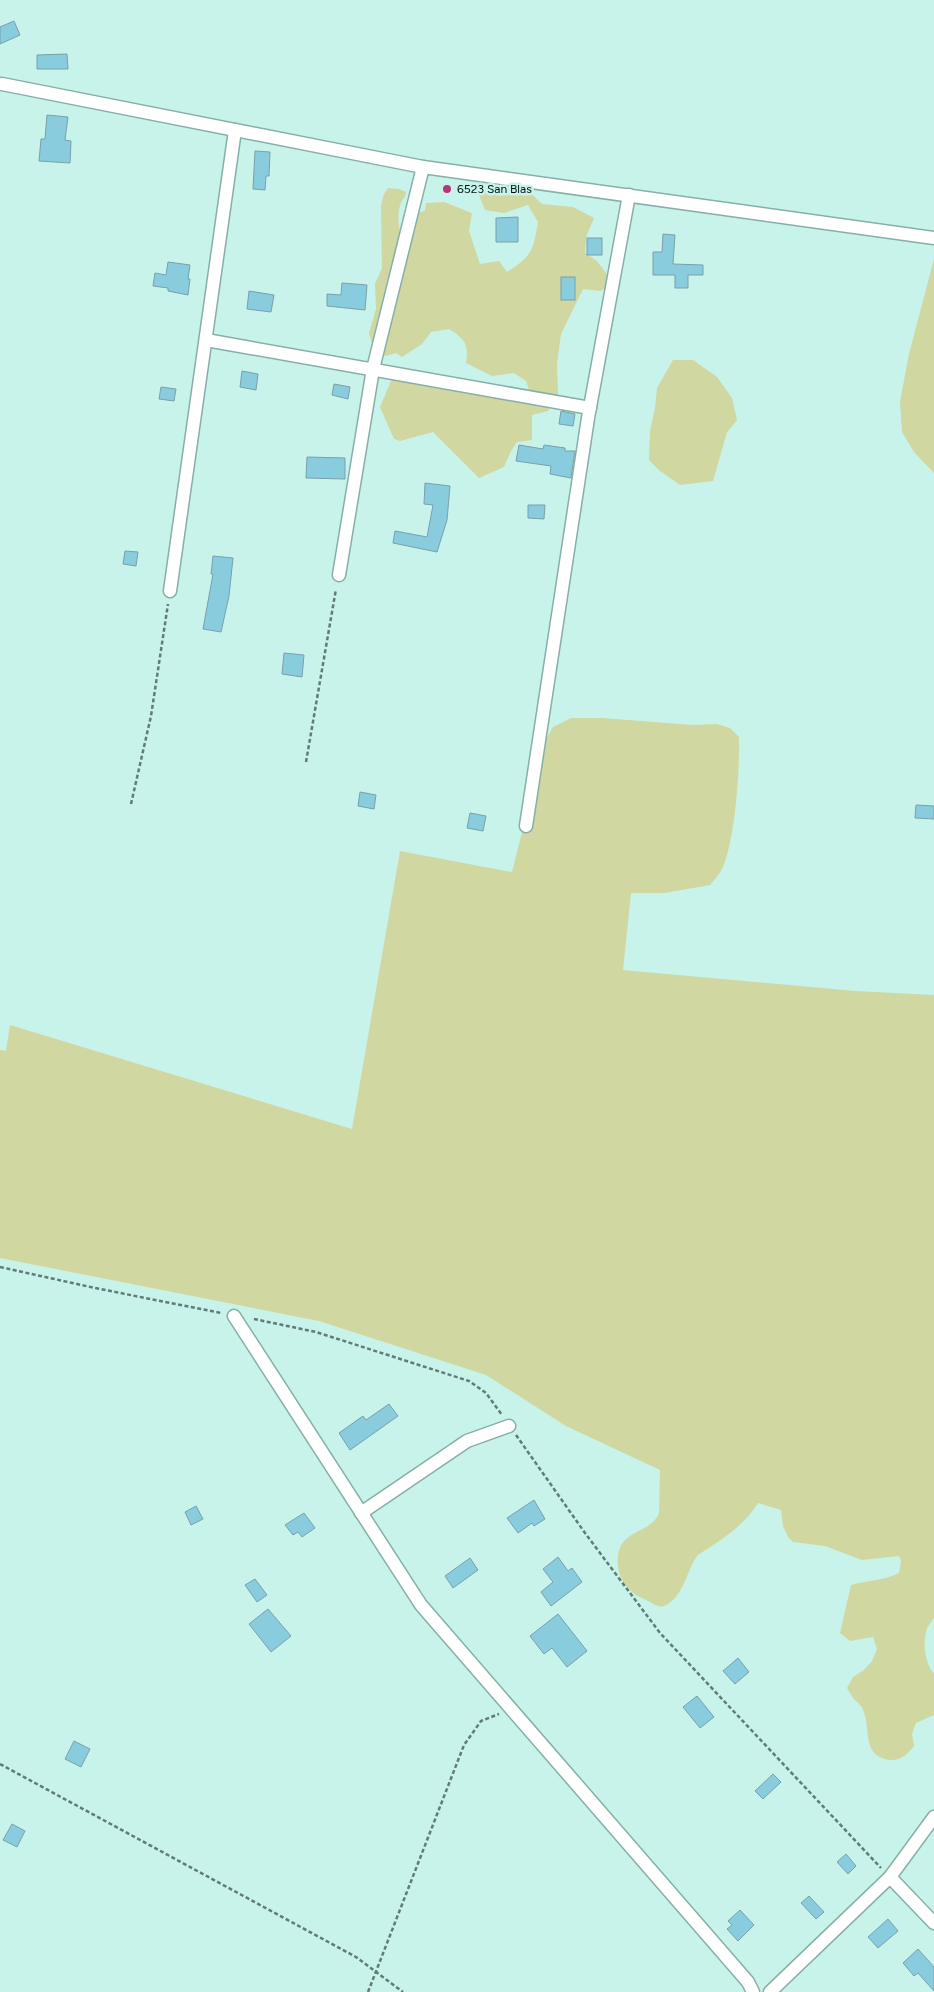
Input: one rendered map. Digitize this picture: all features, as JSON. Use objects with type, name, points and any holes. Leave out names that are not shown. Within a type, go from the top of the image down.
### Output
[{"type":"street","points":[[2,84],[423,167],[934,238]]},
{"type":"street","points":[[170,591],[235,130]]},
{"type":"street","points":[[339,575],[373,369],[423,167]]},
{"type":"street","points":[[526,826],[590,408],[629,195]]},
{"type":"street","points":[[206,340],[590,408]]},
{"type":"street","points":[[234,1316],[421,1605],[748,1982],[753,1992]]},
{"type":"street","points":[[361,1513],[467,1441],[510,1426]]},
{"type":"street","points":[[770,1992],[890,1877],[934,1817]]},
{"type":"street","points":[[890,1877],[934,1923]]},
{"type":"path","points":[[306,762],[339,575]]},
{"type":"path","points":[[132,804],[151,716],[170,591]]},
{"type":"path","points":[[0,1266],[95,1288],[316,1332],[470,1381],[486,1393],[585,1533],[660,1633],[890,1877]]},
{"type":"path","points":[[368,1992],[464,1745],[481,1721],[511,1709]]},
{"type":"path","points":[[0,1764],[356,1958],[403,1992]]},
{"type":"green space","points":[[493,185],[523,186],[542,204],[573,207],[594,218],[586,237],[585,253],[597,261],[614,284],[600,291],[583,289],[561,334],[557,364],[558,394],[548,411],[532,415],[532,440],[517,442],[504,467],[479,478],[433,432],[400,441],[394,439],[380,407],[394,374],[530,393],[526,381],[514,373],[492,376],[466,363],[467,351],[465,343],[449,329],[431,332],[422,344],[402,357],[396,353],[386,356],[380,354],[372,344],[369,333],[376,309],[375,284],[382,268],[381,205],[388,188],[406,192],[399,210],[401,235],[415,213],[425,211],[426,203],[444,202],[472,213],[469,231],[480,264],[499,261],[507,272],[522,262],[530,252],[535,240],[538,222],[528,205],[504,213],[485,210],[479,195]]},
{"type":"green space","points":[[934,259],[934,473],[914,452],[902,432],[900,402],[909,354]]},
{"type":"green space","points":[[673,360],[693,360],[717,377],[732,398],[737,420],[727,432],[713,481],[680,485],[660,471],[649,460],[650,431],[657,388]]},
{"type":"green space","points":[[571,718],[602,718],[693,725],[717,724],[730,728],[739,737],[739,767],[733,824],[727,857],[722,869],[710,885],[665,893],[631,893],[623,970],[855,991],[934,995],[934,1618],[927,1630],[925,1643],[927,1660],[934,1673],[934,1715],[916,1723],[912,1734],[914,1746],[906,1755],[897,1760],[880,1757],[874,1752],[870,1746],[861,1706],[847,1688],[853,1677],[864,1670],[872,1661],[877,1649],[873,1637],[850,1641],[840,1633],[851,1585],[887,1578],[899,1573],[901,1561],[899,1556],[862,1560],[825,1546],[793,1542],[788,1537],[783,1526],[781,1510],[758,1503],[739,1526],[698,1555],[681,1590],[671,1602],[664,1606],[658,1606],[632,1592],[626,1586],[618,1567],[618,1556],[622,1544],[632,1535],[650,1524],[659,1513],[660,1470],[566,1426],[486,1375],[319,1321],[0,1258],[0,1050],[6,1051],[10,1025],[352,1129],[400,851],[512,872],[545,741],[553,727]]},
{"type":"building","points":[[14,21],[20,35],[0,44],[0,27]]},
{"type":"building","points":[[67,54],[68,69],[37,69],[37,55]]},
{"type":"building","points":[[47,115],[68,117],[65,140],[71,141],[70,163],[39,161],[41,139],[45,139]]},
{"type":"building","points":[[255,151],[270,152],[269,176],[266,176],[265,190],[253,189]]},
{"type":"building","points":[[518,217],[518,242],[496,242],[496,218]]},
{"type":"building","points":[[663,234],[675,235],[673,264],[703,265],[703,275],[688,275],[688,288],[675,288],[675,275],[653,275],[653,252],[662,252]]},
{"type":"building","points":[[587,238],[602,238],[602,255],[587,255]]},
{"type":"building","points":[[168,262],[190,265],[188,295],[168,291],[168,288],[153,286],[155,273],[166,275]]},
{"type":"building","points":[[561,277],[575,277],[575,300],[561,300]]},
{"type":"building","points":[[342,283],[367,285],[365,310],[327,306],[327,294],[341,295]]},
{"type":"building","points":[[249,291],[274,295],[271,312],[247,309]]},
{"type":"building","points":[[242,371],[258,374],[256,390],[240,387]]},
{"type":"building","points":[[334,384],[350,387],[348,399],[332,395]]},
{"type":"building","points":[[161,387],[176,389],[174,401],[159,399]]},
{"type":"building","points":[[561,411],[575,414],[573,426],[559,424]]},
{"type":"building","points":[[519,445],[543,449],[544,445],[565,448],[565,451],[575,451],[571,478],[550,474],[551,466],[516,461]]},
{"type":"building","points":[[307,457],[345,458],[345,479],[306,478]]},
{"type":"building","points":[[425,483],[450,486],[447,520],[437,552],[393,543],[395,531],[427,537],[433,505],[424,504]]},
{"type":"building","points":[[528,505],[545,505],[544,519],[528,518]]},
{"type":"building","points":[[125,551],[138,552],[136,566],[123,564]]},
{"type":"building","points":[[213,556],[233,558],[229,596],[221,632],[203,629],[213,574],[211,574]]},
{"type":"building","points":[[284,653],[304,655],[302,677],[282,674]]},
{"type":"building","points":[[360,792],[376,795],[374,809],[358,806]]},
{"type":"building","points":[[916,805],[934,806],[934,819],[915,818]]},
{"type":"building","points":[[470,813],[486,816],[483,831],[467,828]]},
{"type":"building","points":[[389,1404],[398,1416],[350,1450],[339,1433],[363,1416],[366,1420]]},
{"type":"building","points":[[534,1500],[545,1519],[534,1526],[532,1523],[518,1533],[507,1518]]},
{"type":"building","points":[[196,1506],[203,1519],[191,1525],[185,1512]]},
{"type":"building","points":[[304,1513],[315,1528],[302,1537],[298,1532],[293,1535],[285,1525]]},
{"type":"building","points":[[558,1557],[568,1571],[572,1568],[582,1582],[551,1606],[541,1592],[553,1582],[543,1569]]},
{"type":"building","points":[[470,1558],[478,1570],[453,1588],[445,1576]]},
{"type":"building","points":[[255,1579],[267,1595],[257,1602],[245,1585]]},
{"type":"building","points":[[268,1609],[291,1636],[271,1652],[249,1624]]},
{"type":"building","points":[[558,1614],[587,1651],[567,1667],[552,1648],[544,1654],[530,1636]]},
{"type":"building","points":[[738,1658],[749,1672],[735,1684],[723,1671]]},
{"type":"building","points":[[697,1696],[714,1717],[700,1728],[683,1707]]},
{"type":"building","points":[[74,1741],[90,1749],[81,1767],[65,1759]]},
{"type":"building","points":[[773,1774],[781,1782],[763,1799],[755,1791]]},
{"type":"building","points":[[12,1824],[25,1831],[17,1847],[3,1840]]},
{"type":"building","points":[[846,1854],[856,1866],[848,1874],[837,1862]]},
{"type":"building","points":[[809,1896],[824,1912],[816,1919],[801,1903]]},
{"type":"building","points":[[740,1910],[754,1925],[738,1941],[727,1929],[732,1925],[728,1921]]},
{"type":"building","points":[[888,1919],[898,1931],[878,1948],[868,1937]]},
{"type":"building","points":[[918,1949],[934,1967],[934,1991],[918,1973],[914,1976],[903,1963]]},
{"type":"place","name":"6523 San Blas","points":[[447,189]]}]
